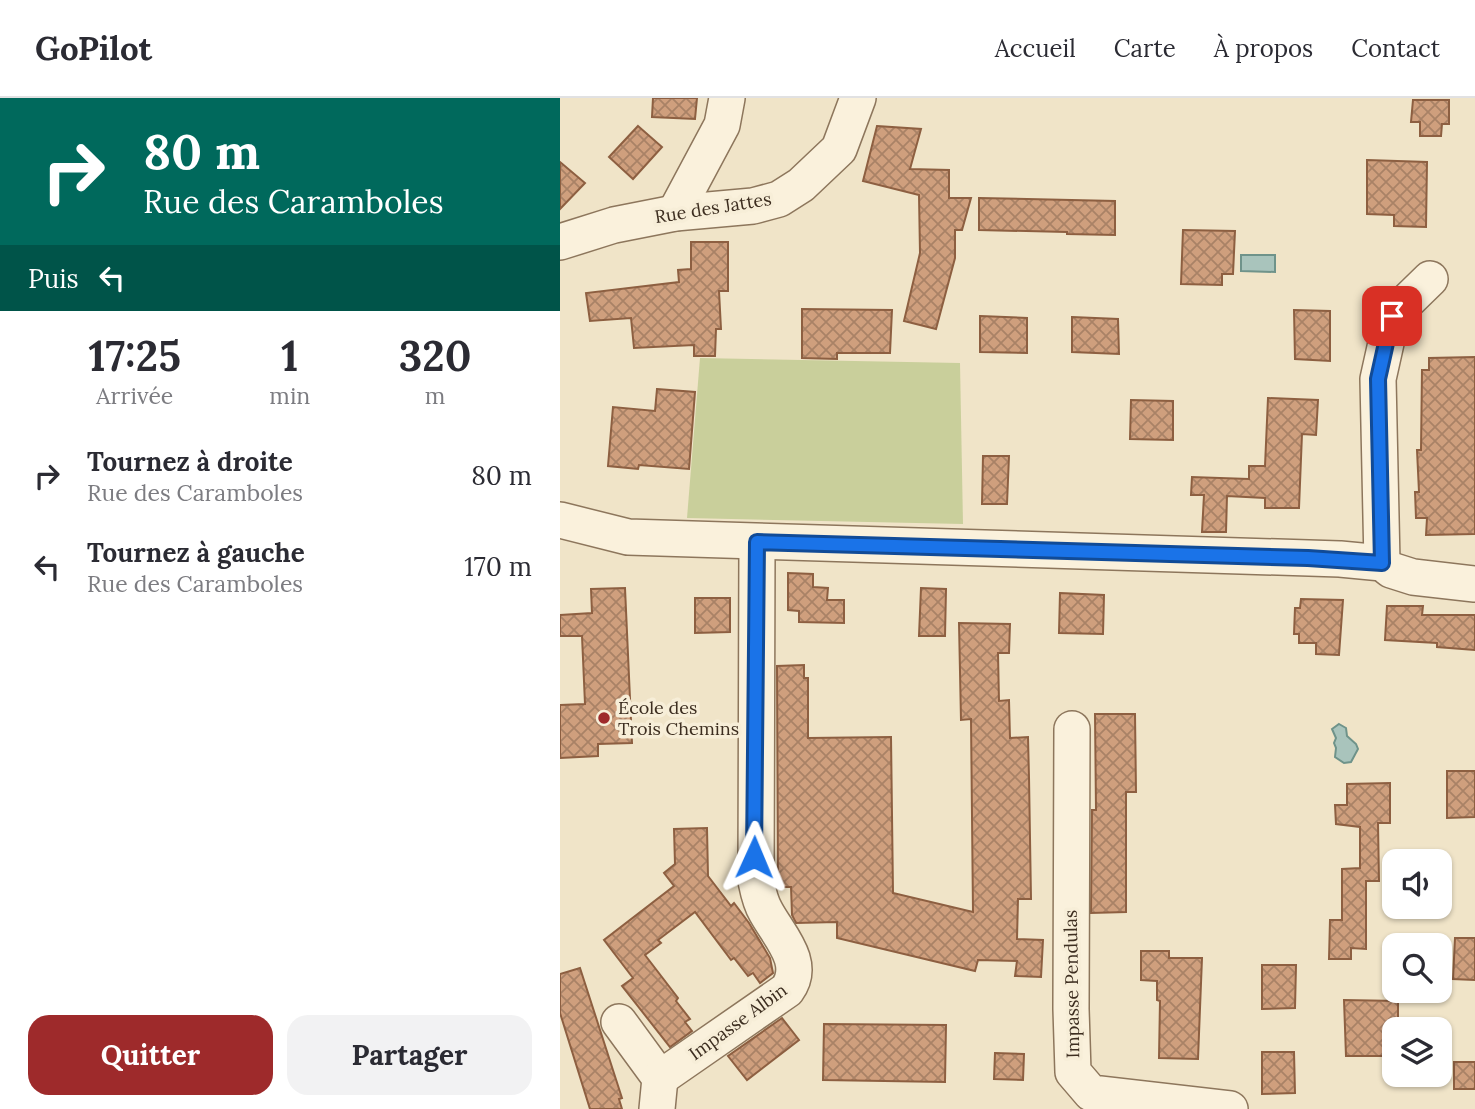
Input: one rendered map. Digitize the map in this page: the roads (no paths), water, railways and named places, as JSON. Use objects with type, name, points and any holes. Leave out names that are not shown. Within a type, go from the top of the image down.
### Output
[{"type":"street","points":[[675,213],[722,125],[727,98]]},
{"type":"street","name":"Rue des Jattes","points":[[560,242],[614,225],[675,213],[753,206],[779,199],[801,185],[839,149],[858,98]]},
{"type":"street","points":[[1382,563],[1378,379],[1392,316],[1430,279]]},
{"type":"street","points":[[560,520],[628,537],[1294,557],[1382,563],[1391,570],[1413,577],[1475,584]]},
{"type":"street","name":"Impasse Albin","points":[[618,1022],[659,1094],[787,990],[794,976],[792,958],[783,938],[765,911],[756,881],[757,542]]},
{"type":"street","name":"Impasse Pendulas","points":[[1072,729],[1073,1072],[1091,1093],[1230,1109]]},
{"type":"water","points":[[1241,255],[1275,255],[1275,272],[1241,271]]},
{"type":"water","points":[[1339,724],[1346,728],[1347,736],[1358,749],[1351,762],[1344,763],[1335,757],[1336,738],[1332,729]]},
{"type":"place","name":"École des Trois Chemins","points":[[604,718]]}]
